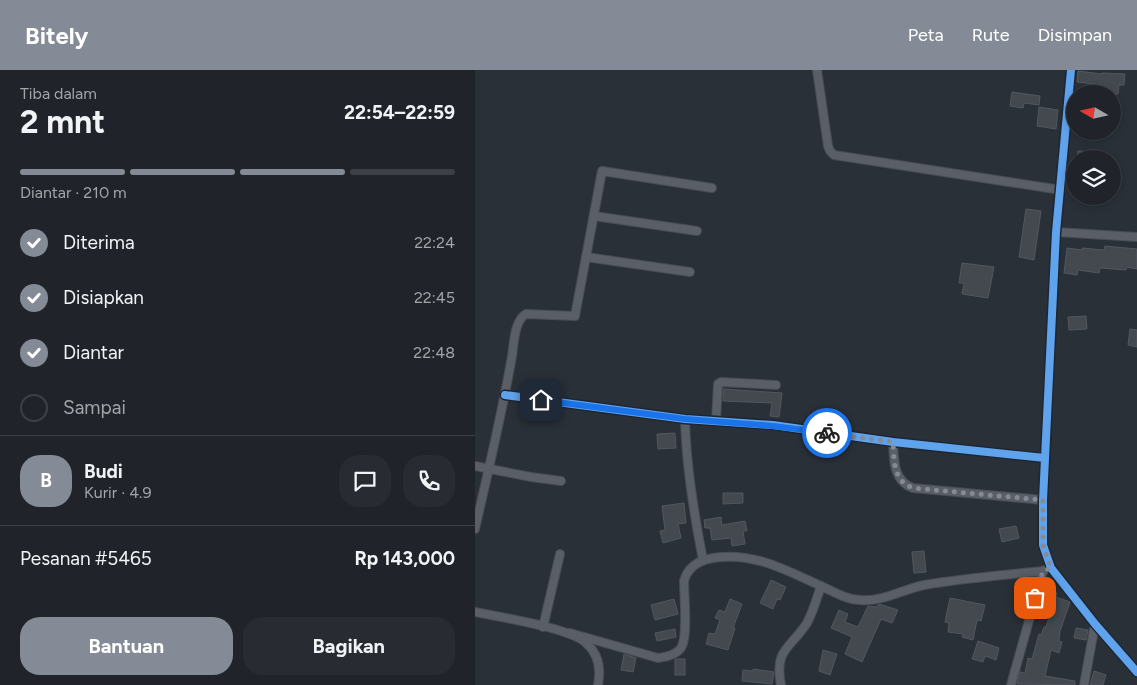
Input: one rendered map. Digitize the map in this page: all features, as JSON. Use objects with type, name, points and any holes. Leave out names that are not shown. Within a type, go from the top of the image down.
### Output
[{"type":"street","points":[[817,70],[828,146],[834,155],[1061,190]]},
{"type":"street","points":[[1071,70],[1056,232],[1043,500],[1043,545],[1051,568],[1095,624],[1137,672]]},
{"type":"street","points":[[475,529],[505,395],[516,331],[522,316],[525,314],[575,316],[602,171],[712,188]]},
{"type":"street","points":[[594,216],[697,231]]},
{"type":"street","points":[[1056,232],[1137,237]]},
{"type":"street","points":[[586,257],[690,272]]},
{"type":"street","points":[[716,421],[718,384],[721,382],[775,385]]},
{"type":"street","points":[[505,395],[685,419],[773,426],[893,442],[1045,458]]},
{"type":"street","points":[[685,419],[685,438],[692,496],[703,560]]},
{"type":"street","points":[[893,442],[894,462],[897,473],[906,486],[1043,500]]},
{"type":"street","points":[[475,466],[561,481]]},
{"type":"street","points":[[543,627],[560,554]]},
{"type":"street","points":[[475,612],[570,633],[658,658],[671,656],[679,650],[683,641],[683,581],[691,567],[703,560],[724,557],[764,562],[846,597],[859,600],[872,600],[923,585],[1043,571],[1051,568]]},
{"type":"street","points":[[1011,685],[1043,571]]},
{"type":"street","points":[[781,685],[779,666],[781,655],[807,622],[821,586]]},
{"type":"street","points":[[1084,685],[1095,624]]},
{"type":"street","points":[[570,633],[586,642],[596,656],[600,673],[598,685]]},
{"type":"building","points":[[1078,71],[1125,74],[1124,85],[1077,82]]},
{"type":"building","points":[[1012,92],[1040,96],[1039,105],[1024,103],[1023,108],[1010,106]]},
{"type":"building","points":[[1039,107],[1058,110],[1056,129],[1037,126]]},
{"type":"building","points":[[1026,209],[1041,211],[1034,260],[1019,257]]},
{"type":"building","points":[[1105,246],[1137,249],[1137,269],[1127,267],[1126,270],[1100,268],[1099,273],[1078,270],[1077,275],[1064,273],[1067,248],[1104,250]]},
{"type":"building","points":[[962,263],[994,267],[988,298],[962,294],[964,283],[959,283]]},
{"type":"building","points":[[1086,316],[1087,329],[1069,330],[1068,317]]},
{"type":"building","points":[[1130,329],[1137,330],[1137,347],[1128,345]]},
{"type":"building","points":[[723,389],[782,393],[779,417],[770,416],[772,403],[723,401]]},
{"type":"building","points":[[675,433],[676,448],[658,449],[657,434]]},
{"type":"building","points":[[723,493],[743,493],[743,503],[723,504]]},
{"type":"building","points":[[684,503],[686,523],[678,524],[681,538],[663,543],[660,531],[665,530],[662,506]]},
{"type":"building","points":[[721,517],[722,525],[745,521],[747,531],[743,531],[745,544],[732,546],[731,538],[712,540],[710,528],[705,528],[704,520]]},
{"type":"building","points":[[1016,526],[1019,538],[1002,542],[999,529]]},
{"type":"building","points":[[924,551],[926,572],[914,573],[912,552]]},
{"type":"building","points":[[771,580],[786,587],[780,600],[777,599],[773,609],[760,603]]},
{"type":"building","points":[[1044,589],[1057,593],[1056,597],[1070,602],[1060,631],[1059,641],[1062,642],[1059,653],[1051,650],[1045,676],[1075,681],[1075,685],[1017,684],[1020,672],[1025,673],[1028,658],[1032,659],[1039,634],[1041,635],[1044,627],[1046,627],[1051,611],[1040,607]]},
{"type":"building","points":[[950,598],[985,605],[981,621],[977,620],[973,640],[962,637],[963,634],[948,632],[949,623],[945,622]]},
{"type":"building","points":[[674,599],[678,614],[655,620],[651,605]]},
{"type":"building","points":[[730,599],[742,604],[733,628],[735,628],[728,650],[706,644],[709,633],[715,634],[720,620],[715,618],[719,610],[725,612]]},
{"type":"building","points":[[879,604],[898,610],[892,623],[881,619],[862,662],[845,654],[852,637],[831,628],[839,610],[848,614],[845,622],[858,627],[868,606],[876,607]]},
{"type":"building","points":[[1076,628],[1088,630],[1086,640],[1074,638]]},
{"type":"building","points":[[675,629],[676,637],[657,641],[655,633]]},
{"type":"building","points":[[978,641],[999,648],[996,660],[985,656],[983,662],[972,659]]},
{"type":"building","points":[[823,650],[837,654],[830,675],[819,671]]},
{"type":"building","points":[[624,654],[636,658],[633,672],[621,670]]},
{"type":"building","points":[[675,659],[685,659],[685,675],[675,675]]},
{"type":"building","points":[[753,669],[774,672],[772,684],[742,681],[743,670],[753,671]]},
{"type":"building","points":[[1094,671],[1106,675],[1103,685],[1090,685]]},
{"type":"cycle path","points":[[1071,70],[1056,232],[1043,500],[1043,545],[1051,568],[1095,624],[1137,672]]},
{"type":"cycle path","points":[[505,395],[685,419],[773,425],[893,442],[1045,458]]},
{"type":"way so far","points":[[827,433],[893,442],[894,462],[897,473],[901,482],[906,486],[1043,500],[1043,545],[1051,568],[1043,571],[1035,598]]},
{"type":"route","points":[[541,400],[685,419],[773,426],[827,433]]}]
